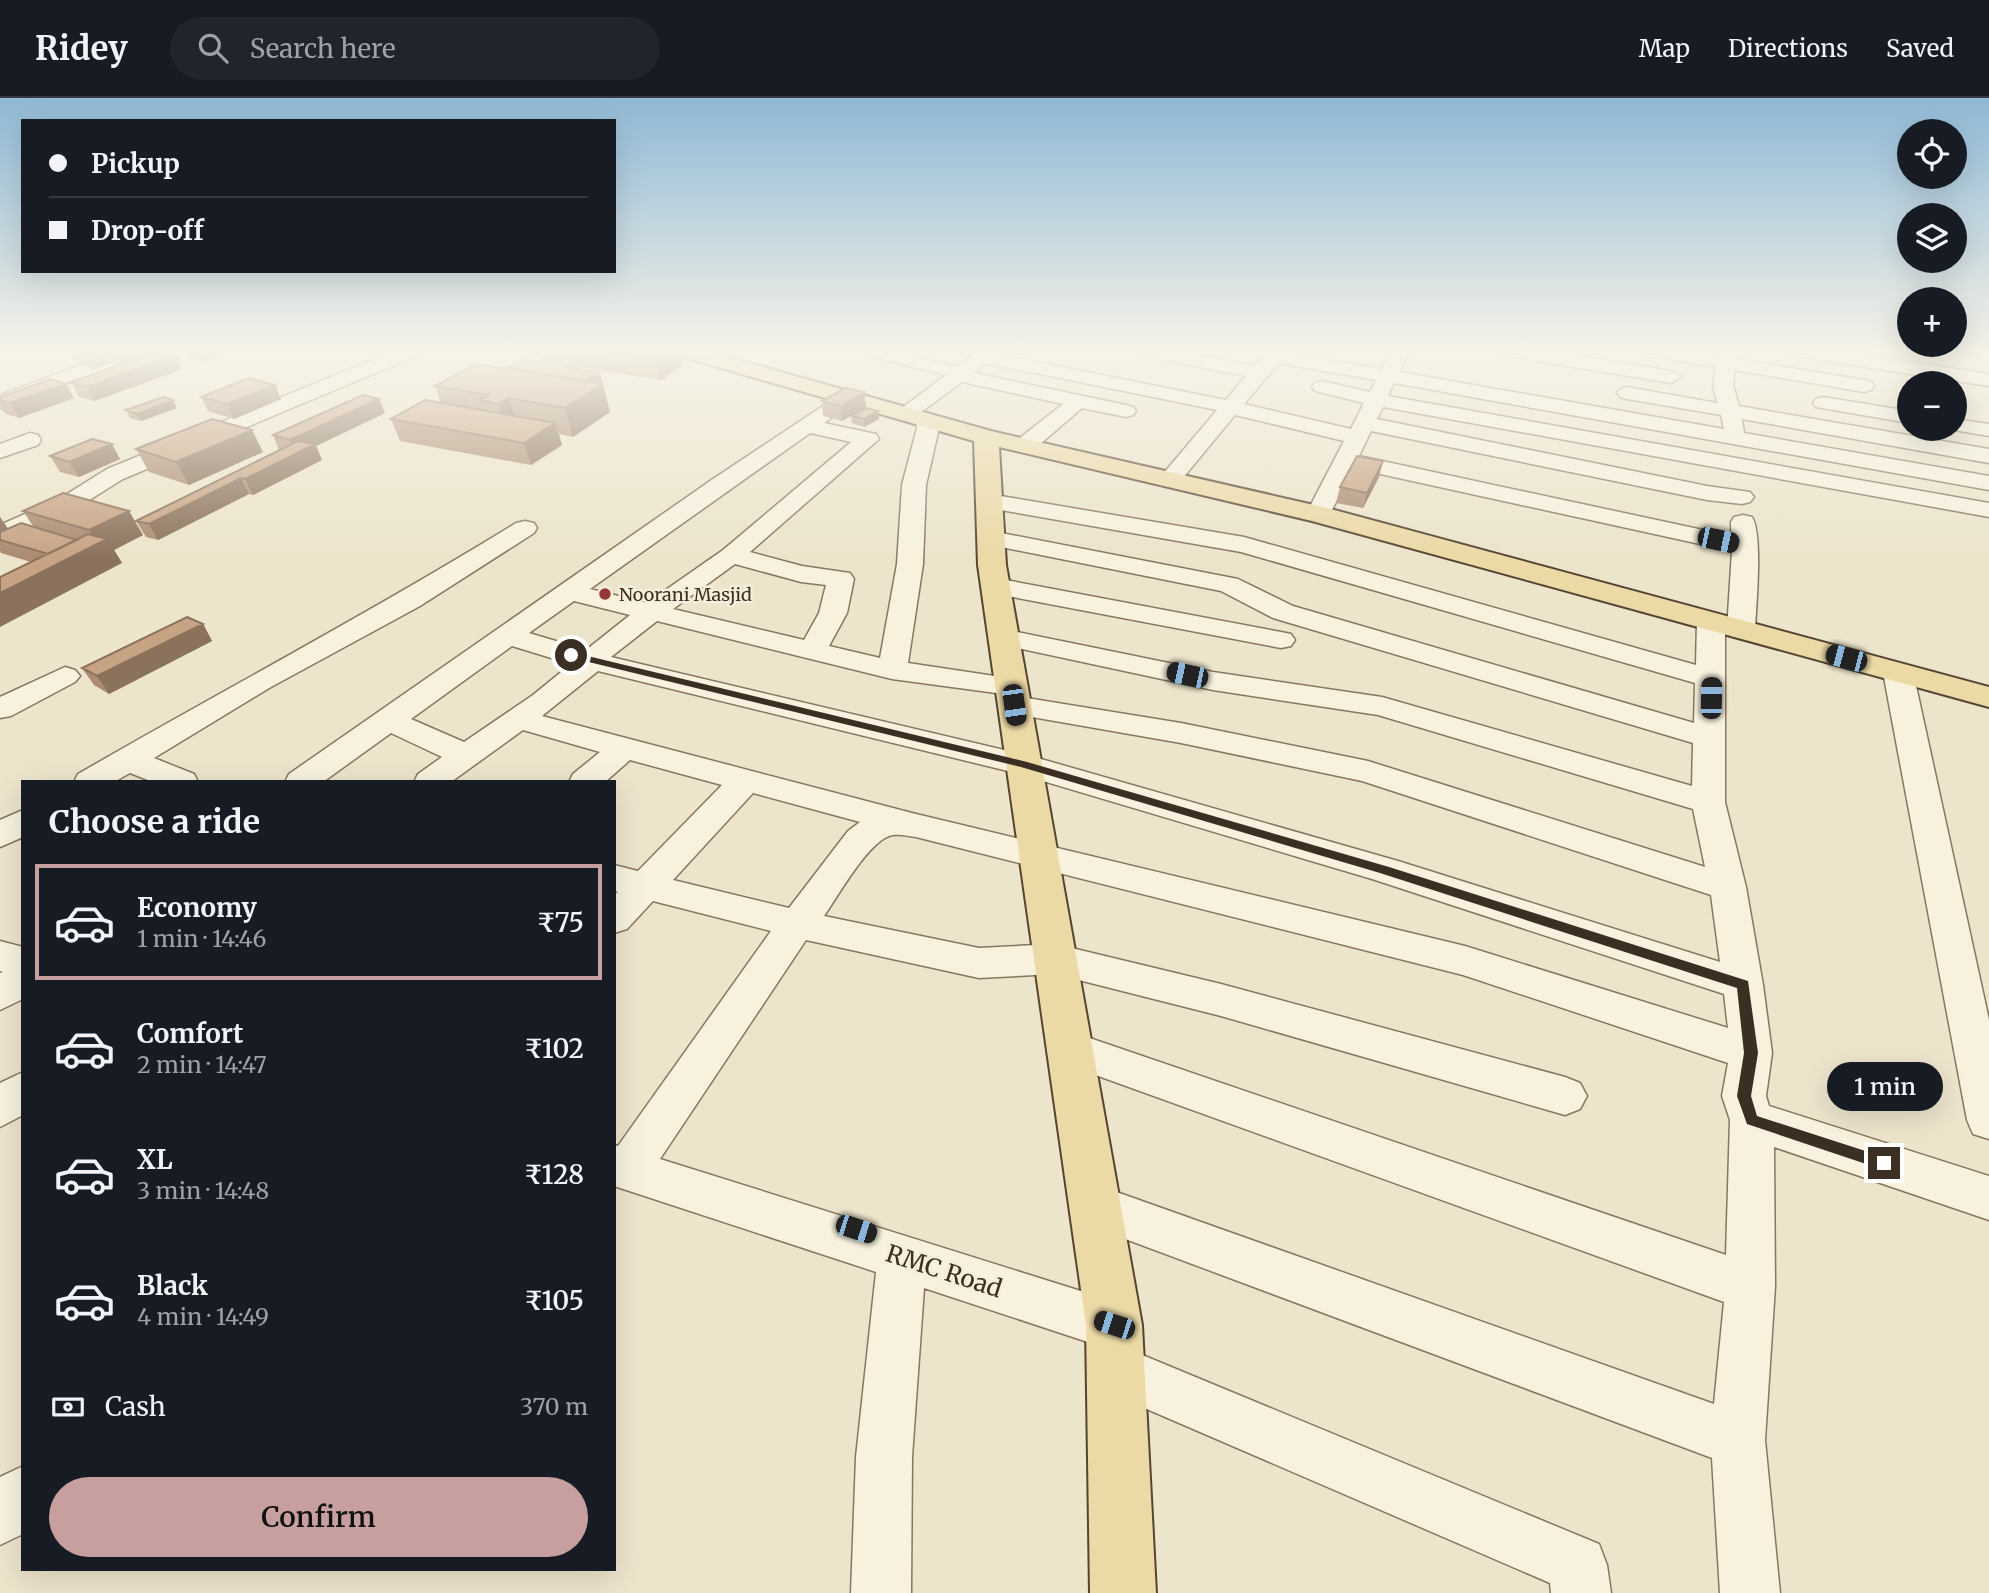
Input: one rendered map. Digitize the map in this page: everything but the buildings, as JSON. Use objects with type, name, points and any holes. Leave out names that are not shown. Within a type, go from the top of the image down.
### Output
[{"type":"main road","points":[[923,419],[1005,441],[1318,514],[1989,697]]},
{"type":"main road","points":[[1005,441],[990,520],[995,586],[1114,1336],[1124,1592]]},
{"type":"street","points":[[0,534],[67,504],[115,474],[248,419]]},
{"type":"street","points":[[311,780],[569,592],[817,419]]},
{"type":"street","points":[[892,670],[910,564],[914,485],[928,428],[918,419]]},
{"type":"street","points":[[1005,441],[1046,419]]},
{"type":"street","points":[[1169,480],[1222,419]]},
{"type":"street","points":[[1274,419],[1361,430],[1706,493],[1742,497]]},
{"type":"street","points":[[1318,514],[1367,419]]},
{"type":"street","points":[[1480,419],[1989,510]]},
{"type":"street","points":[[1633,419],[1989,483]]},
{"type":"street","points":[[1731,419],[1737,437],[1744,545],[1711,678],[1708,802],[1728,887],[1751,1053],[1744,1096],[1752,1120],[1750,1287],[1738,1440],[1750,1593]]},
{"type":"street","points":[[1774,419],[1989,456]]},
{"type":"street","points":[[1190,423],[1215,428]]},
{"type":"street","points":[[432,780],[464,754],[518,719],[592,661],[606,646],[732,555],[868,439],[806,426]]},
{"type":"street","points":[[1967,427],[1989,430]]},
{"type":"street","points":[[0,451],[30,440]]},
{"type":"street","points":[[1662,483],[1669,453]]},
{"type":"street","points":[[1345,460],[1744,545]]},
{"type":"street","points":[[990,520],[1244,545],[1711,678]]},
{"type":"street","points":[[990,520],[1229,585],[1283,612],[1710,738]]},
{"type":"street","points":[[94,780],[261,681],[410,600],[525,528]]},
{"type":"street","points":[[732,555],[801,574],[841,579],[833,613],[813,650]]},
{"type":"street","points":[[995,586],[1281,640]]},
{"type":"street","points":[[569,592],[892,670],[1368,772],[1728,887]]},
{"type":"street","points":[[508,636],[592,661],[1023,764],[1385,870],[1743,985]]},
{"type":"street","points":[[1003,637],[1213,681],[1382,706],[1708,802]]},
{"type":"street","points":[[1898,672],[1989,1120]]},
{"type":"street","points":[[0,709],[65,676]]},
{"type":"street","points":[[518,719],[622,750],[747,779],[916,825],[1465,961],[1751,1053]]},
{"type":"street","points":[[389,721],[464,754]]},
{"type":"street","points":[[587,780],[622,750]]},
{"type":"street","points":[[129,760],[177,780]]},
{"type":"street","points":[[616,914],[630,883],[747,779]]},
{"type":"street","points":[[0,835],[21,823]]},
{"type":"street","points":[[621,1157],[860,840],[877,825],[916,825]]},
{"type":"street","points":[[630,883],[797,924],[979,963],[1055,958],[1221,1000],[1565,1096]]},
{"type":"street","points":[[0,956],[21,961]]},
{"type":"street","points":[[0,970],[21,976]]},
{"type":"street","points":[[0,994],[21,978]]},
{"type":"street","points":[[1069,1048],[1750,1287]]},
{"type":"street","points":[[0,1108],[21,1092]]},
{"type":"street","points":[[1752,1120],[1989,1198]]},
{"type":"street","name":"RMC Road","points":[[621,1157],[1114,1336]]},
{"type":"street","name":"RMC Road","points":[[621,1157],[1114,1336]]},
{"type":"street","points":[[1094,1206],[1738,1440]]},
{"type":"street","points":[[881,1593],[884,1457],[902,1258]]},
{"type":"street","points":[[1114,1336],[1578,1565],[1581,1593]]},
{"type":"street","points":[[0,1516],[21,1496]]},
{"type":"place","name":"Noorani Masjid","points":[[605,594]]},
{"type":"route","points":[[571,655],[1023,764],[1385,870],[1743,985],[1751,1053],[1744,1096],[1752,1120],[1884,1163]]}]
